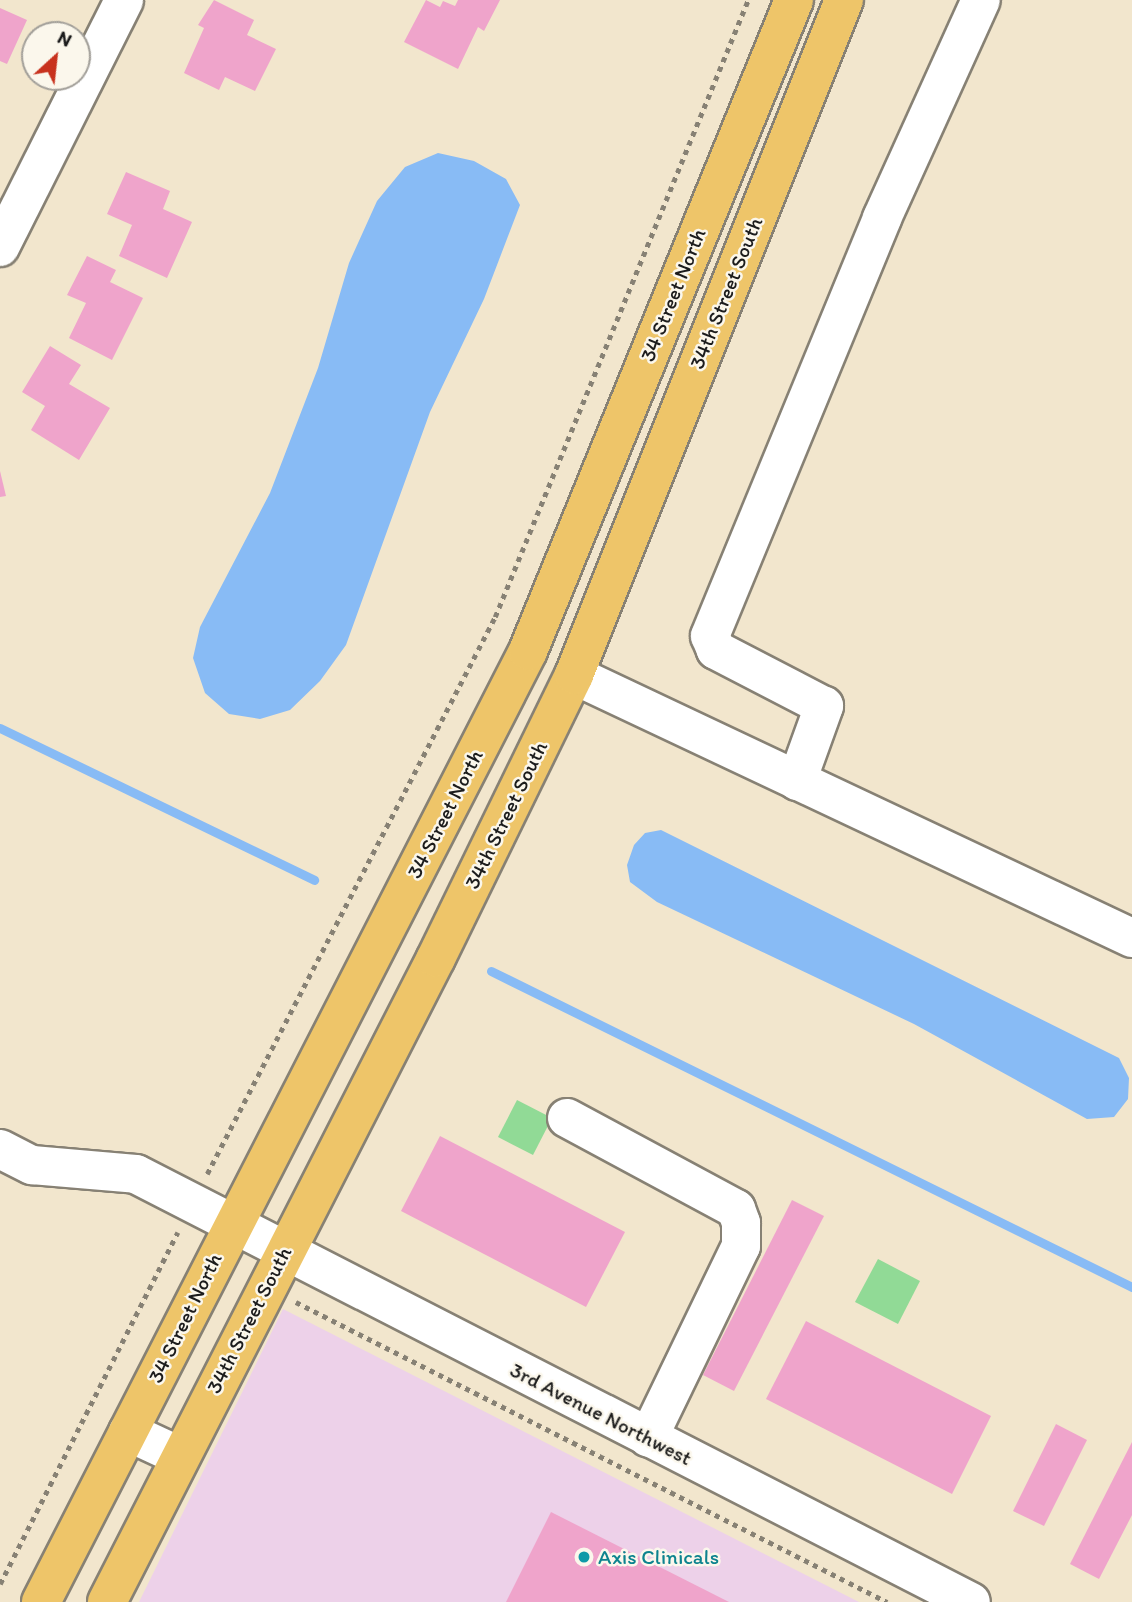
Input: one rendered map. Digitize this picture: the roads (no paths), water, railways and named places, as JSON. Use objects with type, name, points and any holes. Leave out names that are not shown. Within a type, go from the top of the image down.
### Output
[{"type":"main road","name":"34 Street North","points":[[41,1602],[214,1259],[528,651],[793,0]]},
{"type":"main road","name":"34th Street South","points":[[107,1602],[436,958],[574,675],[844,0]]},
{"type":"street","points":[[0,247],[124,0]]},
{"type":"street","points":[[797,781],[824,706],[716,650],[710,636],[882,218],[981,0]]},
{"type":"street","points":[[574,675],[1132,938]]},
{"type":"street","points":[[567,1118],[736,1209],[741,1223],[741,1246],[648,1437]]},
{"type":"street","name":"3rd Avenue Northwest","points":[[0,1149],[32,1165],[136,1174],[971,1602]]},
{"type":"street","points":[[128,1432],[180,1457]]},
{"type":"water","points":[[438,153],[474,161],[506,179],[520,205],[484,299],[430,412],[346,645],[320,681],[290,710],[260,719],[229,714],[205,693],[193,658],[200,627],[270,493],[318,368],[349,263],[377,201],[405,167]]},
{"type":"water","points":[[661,830],[1119,1058],[1129,1078],[1128,1099],[1114,1117],[1087,1119],[914,1024],[657,902],[630,882],[627,865],[634,845],[645,833]]},
{"type":"waterway","points":[[0,728],[314,880]]},
{"type":"waterway","points":[[491,971],[1132,1287]]},
{"type":"place","name":"Axis Clinicals","points":[[584,1557]]}]
